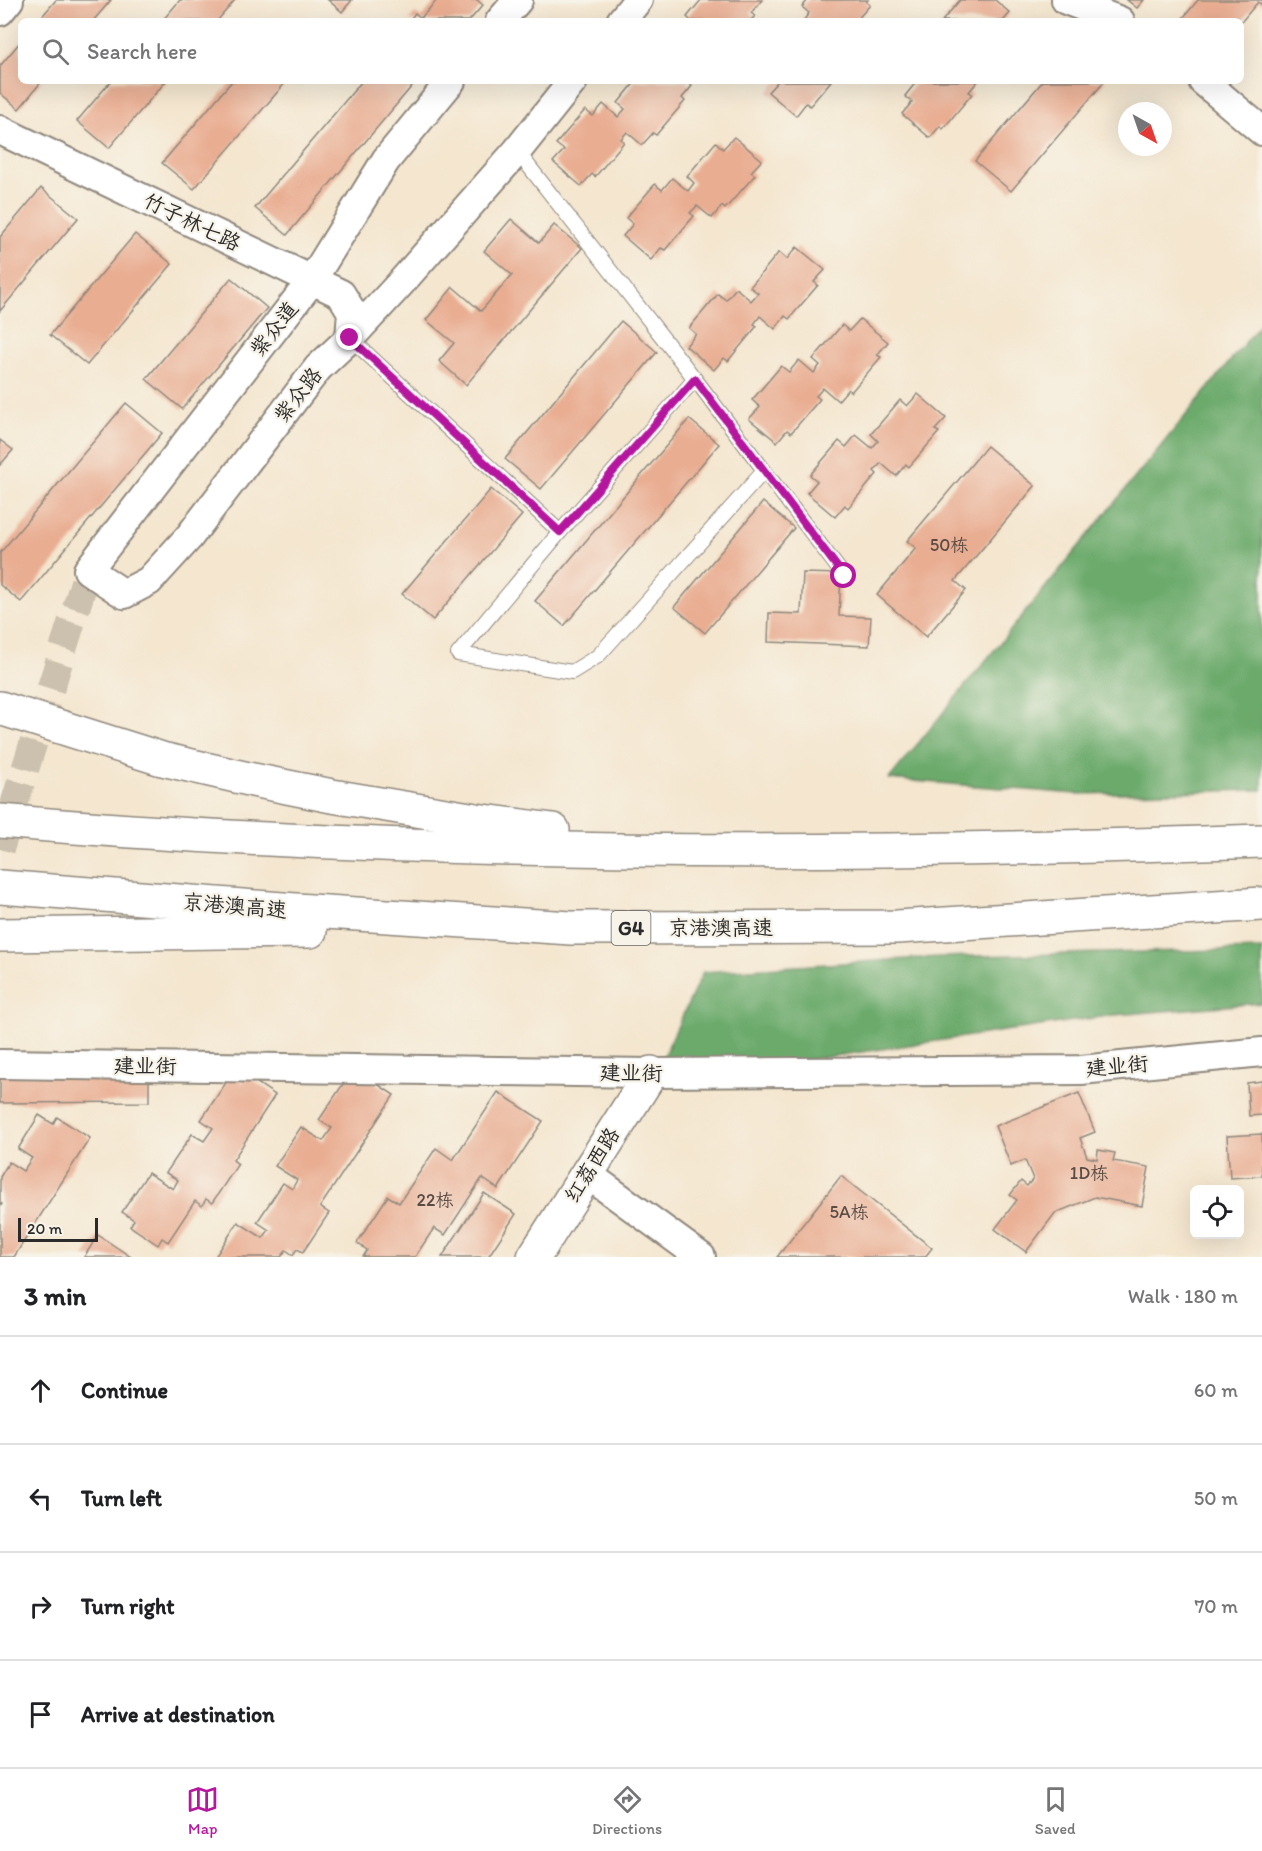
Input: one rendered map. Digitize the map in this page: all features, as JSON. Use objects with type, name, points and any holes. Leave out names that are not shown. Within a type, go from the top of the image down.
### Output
[{"type":"main road","points":[[0,708],[162,759],[332,796],[476,820],[712,851]]},
{"type":"main road","points":[[0,821],[249,838],[478,847],[712,851],[909,851],[1262,841]]},
{"type":"main road","name":"京港澳高速","points":[[0,887],[571,928],[897,927],[1262,904]]},
{"type":"main road","points":[[0,935],[571,928]]},
{"type":"main road","name":"红荔西路","points":[[534,1257],[651,1073]]},
{"type":"street","points":[[0,10],[9,0]]},
{"type":"street","points":[[503,18],[518,0]]},
{"type":"street","points":[[623,18],[638,0]]},
{"type":"street","points":[[1066,0],[1112,18]]},
{"type":"street","name":"紫众道","points":[[88,570],[312,280],[386,160],[449,84]]},
{"type":"street","name":"紫众路","points":[[88,570],[124,594],[149,580],[189,537],[318,368],[350,338],[399,285],[517,151],[571,84]]},
{"type":"street","points":[[1207,84],[1262,131]]},
{"type":"street","name":"竹子林七路","points":[[0,130],[341,294],[352,312],[350,338]]},
{"type":"street","name":"建业街","points":[[0,1064],[651,1073],[1081,1070],[1262,1052]]},
{"type":"street","points":[[587,1174],[701,1257]]},
{"type":"lane","points":[[517,151],[695,379],[844,576]]},
{"type":"lane","points":[[350,338],[560,532]]},
{"type":"lane","points":[[695,379],[560,532],[458,654],[572,672],[581,667],[598,656],[764,471]]},
{"type":"green space","points":[[1262,322],[1262,790],[1076,794],[889,779]]},
{"type":"green space","points":[[1262,949],[1262,1003],[1114,1015],[801,1061],[661,1062],[703,972],[938,957]]},
{"type":"building","points":[[56,0],[111,0],[96,18],[41,18]]},
{"type":"building","points":[[180,0],[235,0],[220,18],[165,18]]},
{"type":"building","points":[[328,0],[352,0],[342,12]]},
{"type":"building","points":[[437,0],[477,0],[483,5],[472,18],[421,18]]},
{"type":"building","points":[[701,0],[762,0],[751,13],[755,16],[753,18],[687,17]]},
{"type":"building","points":[[808,0],[868,0],[866,2],[870,5],[859,18],[805,18],[809,13],[802,7]]},
{"type":"building","points":[[960,0],[995,0],[1010,13],[1006,18],[945,18]]},
{"type":"building","points":[[1127,0],[1144,0],[1137,8]]},
{"type":"building","points":[[1198,0],[1262,0],[1262,5],[1258,2],[1244,19],[1183,18]]},
{"type":"building","points":[[415,13],[421,18],[411,18]]},
{"type":"building","points":[[18,45],[18,84],[40,84],[19,109],[0,93],[0,66]]},
{"type":"building","points":[[108,84],[163,84],[109,148],[77,121]]},
{"type":"building","points":[[229,84],[284,84],[194,189],[162,163]]},
{"type":"building","points":[[359,84],[410,84],[412,86],[287,235],[255,208]]},
{"type":"building","points":[[634,84],[690,84],[692,86],[682,98],[685,101],[656,135],[653,133],[642,145],[627,132],[621,139],[624,142],[595,177],[592,174],[581,186],[553,162],[564,150],[556,144],[585,110],[593,116],[603,104],[618,117],[625,109],[618,103]]},
{"type":"building","points":[[775,84],[828,84],[810,106],[806,103],[796,116],[768,92]]},
{"type":"building","points":[[915,84],[976,84],[969,92],[972,94],[943,129],[940,126],[930,138],[902,114],[912,102],[905,96]]},
{"type":"building","points":[[1040,84],[1102,84],[1011,191],[975,161]]},
{"type":"building","points":[[734,137],[762,160],[751,172],[755,175],[725,209],[722,206],[712,218],[697,206],[690,213],[694,216],[665,250],[661,248],[651,260],[623,236],[633,224],[626,218],[655,184],[662,190],[672,178],[688,191],[694,183],[687,176],[716,142],[723,149]]},
{"type":"building","points":[[41,188],[78,218],[0,311],[0,237]]},
{"type":"building","points":[[511,219],[539,243],[554,225],[582,248],[466,385],[439,361],[454,343],[426,320],[453,287],[481,311],[512,275],[484,251]]},
{"type":"building","points":[[135,234],[172,264],[87,365],[50,335]]},
{"type":"building","points":[[797,247],[825,270],[814,282],[818,285],[789,319],[785,316],[775,329],[760,316],[754,324],[757,326],[728,361],[724,358],[714,370],[686,346],[696,334],[689,328],[718,294],[726,300],[736,288],[751,301],[758,293],[750,287],[779,252],[787,259]]},
{"type":"building","points":[[231,278],[267,308],[182,409],[146,379]]},
{"type":"building","points":[[860,319],[888,342],[877,355],[881,357],[851,392],[848,389],[838,401],[823,388],[816,396],[820,399],[791,433],[787,430],[777,442],[749,419],[760,407],[752,400],[781,366],[789,372],[799,360],[814,373],[820,365],[813,359],[842,325],[849,331]]},
{"type":"building","points":[[621,321],[657,352],[541,489],[505,459]]},
{"type":"building","points":[[918,394],[946,418],[935,430],[939,432],[909,467],[906,464],[896,476],[881,463],[874,471],[877,474],[848,508],[845,505],[835,517],[807,493],[817,481],[810,475],[839,441],[846,447],[856,435],[872,448],[878,441],[871,434],[900,400],[907,406]]},
{"type":"building","points":[[126,403],[162,433],[21,602],[0,585],[0,553]]},
{"type":"building","points":[[689,419],[719,444],[564,626],[535,601]]},
{"type":"building","points":[[0,440],[13,450],[0,465]]},
{"type":"building","points":[[987,446],[1035,486],[955,581],[966,590],[926,637],[877,595],[916,548],[907,541]]},
{"type":"building","points":[[491,489],[522,515],[433,620],[402,594]]},
{"type":"building","points":[[763,502],[794,528],[705,633],[674,607]]},
{"type":"building","points":[[803,573],[841,574],[839,616],[871,617],[869,646],[768,642],[769,613],[801,614]]},
{"type":"building","points":[[149,1073],[149,1102],[0,1103],[0,1075]]},
{"type":"building","points":[[231,1075],[243,1083],[247,1076],[275,1095],[233,1160],[238,1164],[212,1203],[206,1199],[202,1206],[195,1201],[168,1242],[162,1238],[158,1245],[130,1226],[134,1220],[122,1212],[148,1173],[173,1189],[178,1180],[166,1173],[192,1134],[204,1141],[213,1128],[201,1120]]},
{"type":"building","points":[[349,1075],[365,1076],[394,1095],[320,1207],[329,1213],[303,1252],[297,1249],[293,1255],[286,1250],[281,1257],[215,1257],[238,1222],[263,1238],[269,1230],[257,1222],[283,1183],[292,1189],[297,1180],[275,1166],[301,1127],[323,1141],[332,1128],[319,1120]]},
{"type":"building","points":[[1262,1081],[1262,1115],[1249,1116],[1247,1083]]},
{"type":"building","points":[[498,1092],[543,1121],[498,1189],[482,1178],[445,1235],[434,1228],[415,1257],[363,1257],[367,1250],[357,1243],[388,1196],[399,1203],[436,1148],[453,1160]]},
{"type":"building","points":[[1079,1093],[1095,1132],[1080,1138],[1087,1157],[1097,1159],[1098,1150],[1115,1153],[1113,1161],[1149,1167],[1142,1206],[1095,1197],[1055,1213],[1026,1252],[995,1229],[1017,1200],[1010,1195],[1021,1181],[1027,1186],[1033,1179],[1025,1160],[1011,1166],[995,1126]]},
{"type":"building","points":[[39,1115],[53,1124],[57,1117],[90,1138],[14,1257],[0,1257],[0,1207],[2,1204],[0,1203],[0,1177],[9,1162],[23,1171],[32,1158],[18,1149]]},
{"type":"building","points":[[1262,1134],[1262,1176],[1230,1178],[1227,1136]]},
{"type":"building","points":[[841,1176],[932,1248],[925,1257],[777,1257]]},
{"type":"building","points":[[484,1193],[516,1214],[488,1257],[442,1257]]},
{"type":"building","points":[[98,1235],[131,1257],[84,1257]]},
{"type":"tunnel","points":[[0,849],[88,570]]},
{"type":"route","points":[[350,338],[560,532],[695,379],[844,576]]}]
